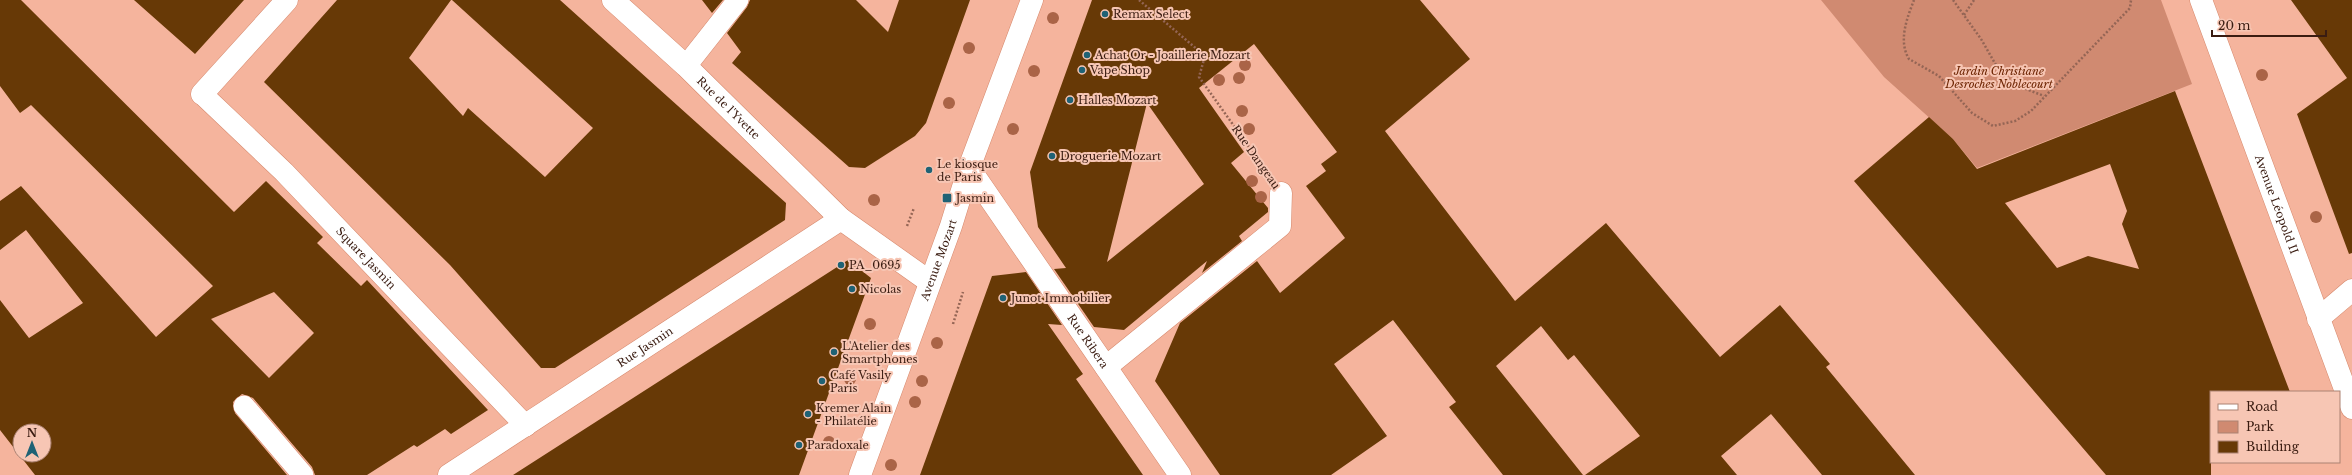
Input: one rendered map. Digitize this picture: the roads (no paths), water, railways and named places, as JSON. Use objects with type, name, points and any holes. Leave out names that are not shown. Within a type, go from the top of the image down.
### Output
[{"type":"street","points":[[202,94],[287,0]]},
{"type":"street","name":"Rue de l'Yvette","points":[[613,0],[686,66],[841,218],[930,282]]},
{"type":"street","name":"Avenue Mozart","points":[[860,475],[930,282],[969,168],[1032,0]]},
{"type":"street","name":"Avenue Léopold II","points":[[2201,0],[2352,408]]},
{"type":"street","name":"Rue Ribera","points":[[969,168],[1180,475]]},
{"type":"street","name":"Rue Dangeau","points":[[1106,367],[1280,226],[1281,193]]},
{"type":"street","name":"Rue Jasmin","points":[[449,475],[526,426],[841,218]]},
{"type":"street","points":[[2318,319],[2352,290]]},
{"type":"lane","points":[[686,66],[738,0]]},
{"type":"lane","name":"Square Jasmin","points":[[202,94],[284,172],[526,426]]},
{"type":"lane","points":[[244,406],[304,475]]},
{"type":"place","name":"Remax Select","points":[[1105,14]]},
{"type":"place","name":"Achat Or - Joaillerie Mozart","points":[[1087,55]]},
{"type":"place","name":"Vape Shop","points":[[1082,70]]},
{"type":"place","name":"Halles Mozart","points":[[1070,100]]},
{"type":"place","name":"Droguerie Mozart","points":[[1052,156]]},
{"type":"place","name":"Le kiosque de Paris","points":[[929,170]]},
{"type":"place","name":"Jasmin","points":[[947,198]]},
{"type":"place","name":"PA_0695","points":[[841,265]]},
{"type":"place","name":"Nicolas","points":[[852,289]]},
{"type":"place","name":"Junot Immobilier","points":[[1003,298]]},
{"type":"place","name":"L'Atelier des Smartphones","points":[[834,352]]},
{"type":"place","name":"Café Vasily Paris","points":[[822,381]]},
{"type":"place","name":"Kremer Alain - Philatélie","points":[[808,414]]},
{"type":"place","name":"Paradoxale","points":[[799,445]]},
{"type":"park label","name":"Jardin Christiane Desroches Noblecourt","points":[[1999,77]]}]
